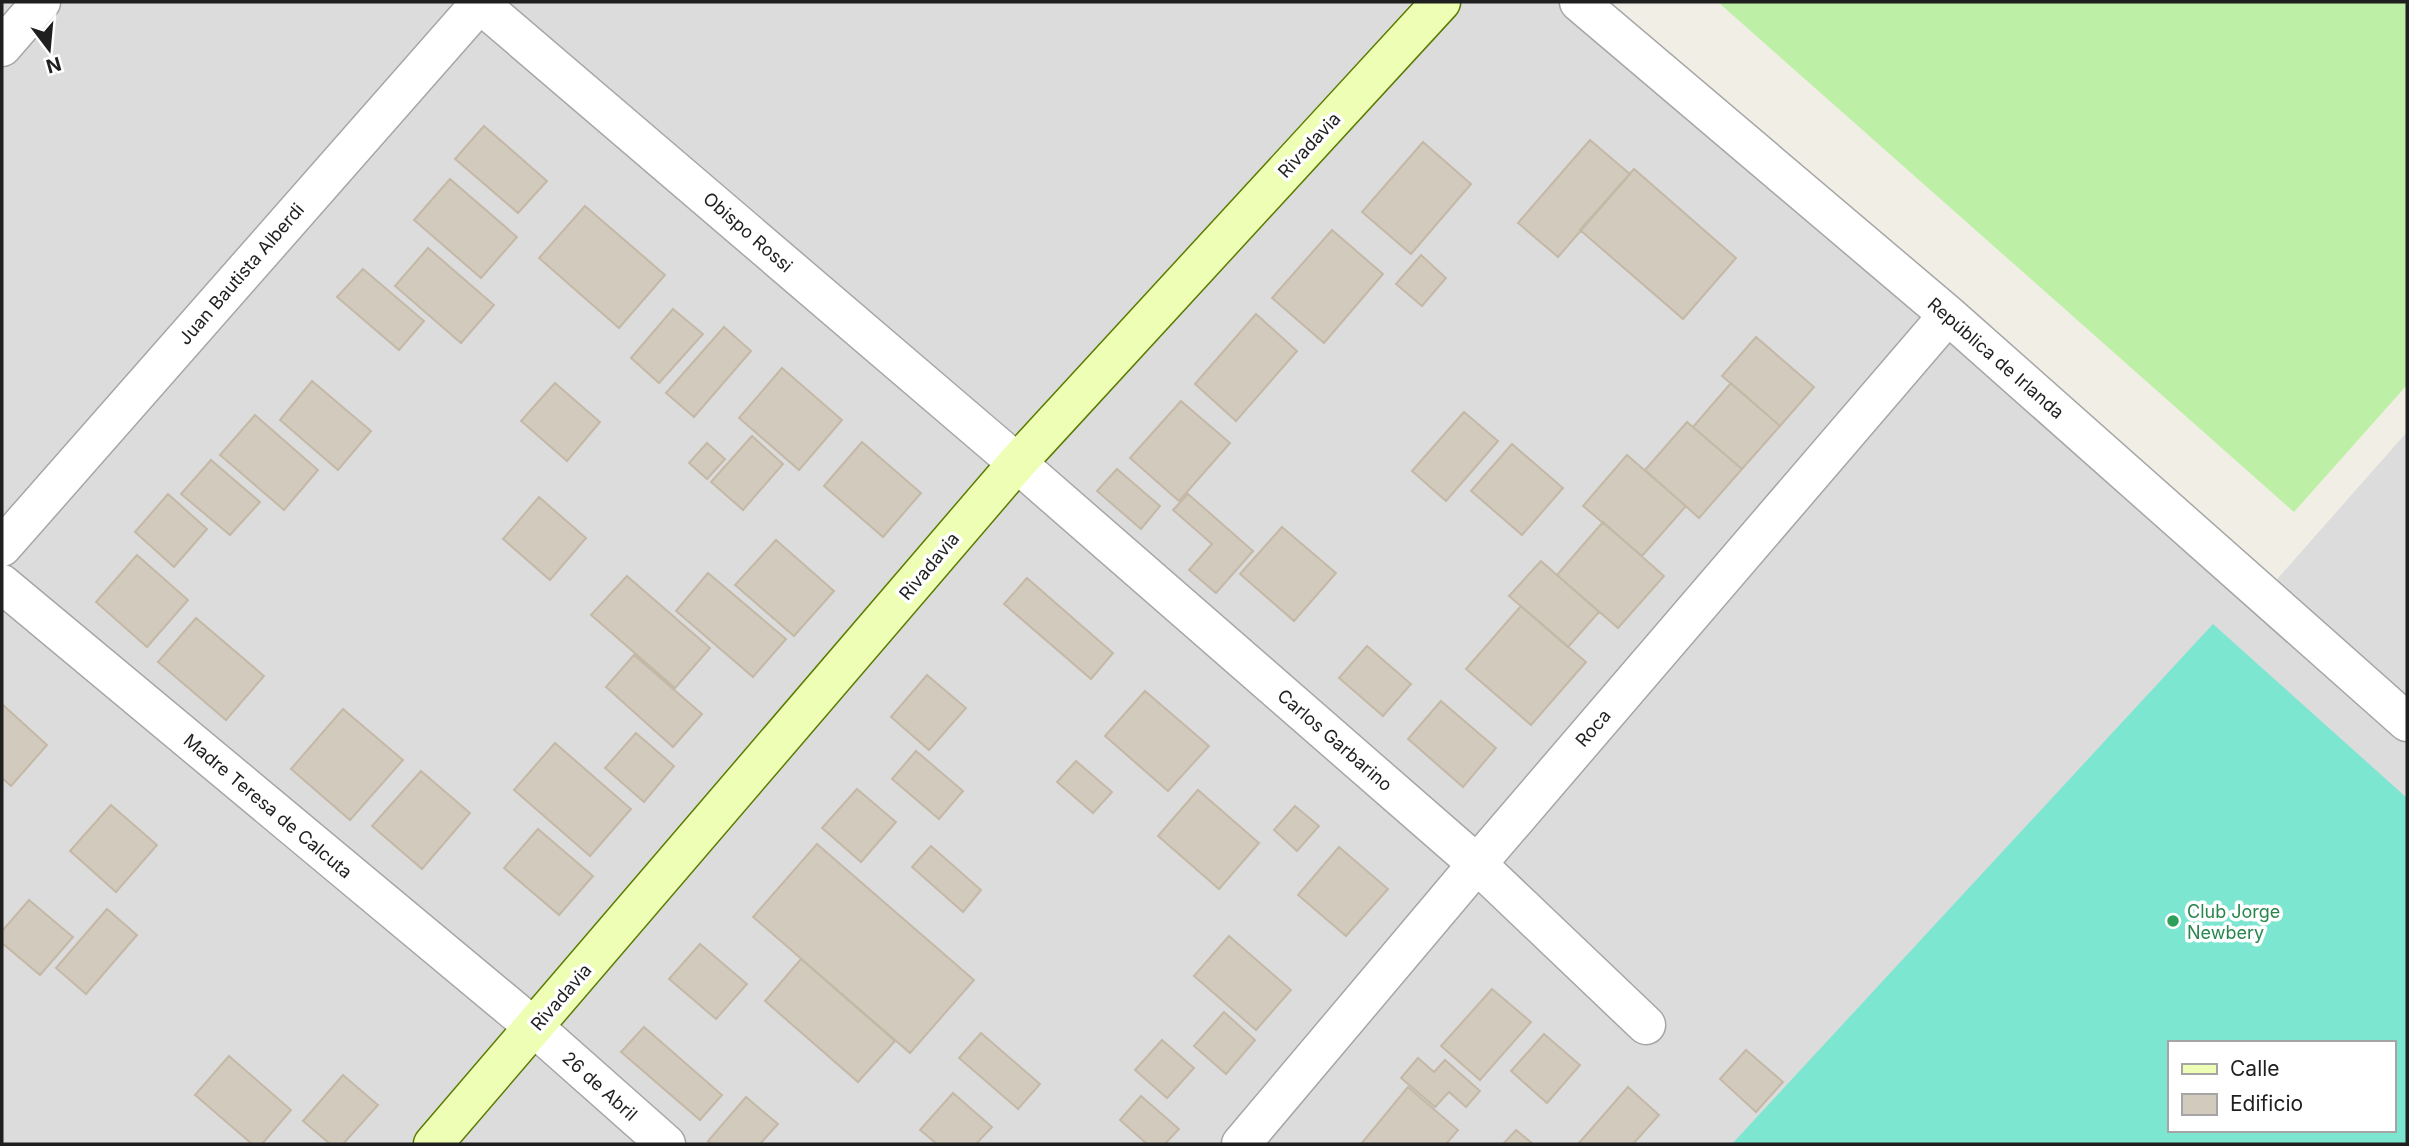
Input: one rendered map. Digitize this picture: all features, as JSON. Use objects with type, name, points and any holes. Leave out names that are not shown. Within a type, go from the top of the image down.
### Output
[{"type":"street","points":[[2,47],[41,2]]},
{"type":"street","name":"Obispo Rossi","points":[[480,2],[1017,463]]},
{"type":"street","name":"Juan Bautista Alberdi","points":[[2,547],[480,2]]},
{"type":"street","name":"Rivadavia","points":[[433,1144],[1017,463],[1441,2]]},
{"type":"street","name":"República de Irlanda","points":[[1580,2],[1948,315],[2407,722]]},
{"type":"street","name":"Roca","points":[[1241,1144],[1477,864],[1948,315]]},
{"type":"street","name":"Carlos Garbarino","points":[[1017,463],[1477,864],[1646,1025]]},
{"type":"street","name":"Madre Teresa de Calcuta","points":[[2,584],[535,1028]]},
{"type":"street","name":"26 de Abril","points":[[535,1028],[666,1144]]},
{"type":"shaded area","points":[[2,2],[1583,2],[2263,595],[2407,432],[2407,1144],[2,1144]]},
{"type":"shaded area","name":"Club Jorge Newbery","points":[[2213,624],[2407,798],[2407,1144],[1732,1144]]},
{"type":"green space","points":[[1718,2],[2407,2],[2407,385],[2294,512]]},
{"type":"building","points":[[484,126],[547,181],[518,213],[455,159]]},
{"type":"building","points":[[1590,140],[1630,174],[1558,257],[1518,223]]},
{"type":"building","points":[[1423,142],[1471,184],[1411,254],[1362,212]]},
{"type":"building","points":[[1634,169],[1736,258],[1683,319],[1580,230]]},
{"type":"building","points":[[450,179],[517,237],[481,278],[414,220]]},
{"type":"building","points":[[585,206],[665,275],[619,328],[539,258]]},
{"type":"building","points":[[1332,230],[1383,274],[1324,343],[1272,298]]},
{"type":"building","points":[[428,248],[494,305],[461,343],[395,286]]},
{"type":"building","points":[[1421,255],[1446,278],[1422,306],[1396,284]]},
{"type":"building","points":[[363,269],[424,321],[399,350],[337,297]]},
{"type":"building","points":[[673,309],[703,334],[659,383],[631,358]]},
{"type":"building","points":[[1256,314],[1297,351],[1236,421],[1195,384]]},
{"type":"building","points":[[724,327],[751,351],[694,417],[666,393]]},
{"type":"building","points":[[1756,337],[1814,387],[1780,426],[1722,376]]},
{"type":"building","points":[[782,368],[842,420],[799,470],[739,418]]},
{"type":"building","points":[[312,381],[371,431],[338,470],[280,420]]},
{"type":"building","points":[[555,383],[600,422],[567,461],[521,421]]},
{"type":"building","points":[[1731,383],[1780,426],[1742,469],[1693,427]]},
{"type":"building","points":[[1181,401],[1230,443],[1179,501],[1130,458]]},
{"type":"building","points":[[1464,412],[1498,441],[1446,501],[1412,471]]},
{"type":"building","points":[[255,415],[318,470],[284,510],[220,455]]},
{"type":"building","points":[[1687,422],[1742,469],[1699,518],[1645,470]]},
{"type":"building","points":[[752,436],[783,464],[743,510],[711,482]]},
{"type":"building","points":[[862,442],[921,493],[883,537],[824,486]]},
{"type":"building","points":[[707,443],[725,459],[707,479],[689,463]]},
{"type":"building","points":[[1512,444],[1563,488],[1522,535],[1471,491]]},
{"type":"building","points":[[1627,455],[1686,506],[1642,556],[1583,506]]},
{"type":"building","points":[[211,460],[260,502],[230,535],[181,494]]},
{"type":"building","points":[[1117,469],[1160,506],[1141,529],[1097,491]]},
{"type":"building","points":[[168,494],[207,529],[174,567],[135,532]]},
{"type":"building","points":[[1188,494],[1253,551],[1216,593],[1189,570],[1212,544],[1173,510]]},
{"type":"building","points":[[539,497],[586,538],[550,580],[503,539]]},
{"type":"building","points":[[1603,522],[1664,576],[1618,628],[1557,575]]},
{"type":"building","points":[[1282,527],[1336,573],[1294,621],[1240,574]]},
{"type":"building","points":[[776,540],[834,591],[794,636],[735,585]]},
{"type":"building","points":[[137,555],[188,600],[147,647],[96,602]]},
{"type":"building","points":[[1541,561],[1599,612],[1568,647],[1509,596]]},
{"type":"building","points":[[708,573],[786,639],[753,677],[676,611]]},
{"type":"building","points":[[627,576],[710,648],[675,688],[591,615]]},
{"type":"building","points":[[1027,578],[1113,653],[1091,679],[1004,604]]},
{"type":"building","points":[[1521,606],[1586,662],[1531,725],[1466,669]]},
{"type":"building","points":[[196,618],[264,676],[226,720],[158,662]]},
{"type":"building","points":[[1367,646],[1411,684],[1383,716],[1339,678]]},
{"type":"building","points":[[634,655],[702,714],[673,747],[606,687]]},
{"type":"building","points":[[927,675],[966,708],[929,750],[891,717]]},
{"type":"building","points":[[1145,691],[1209,746],[1168,791],[1105,736]]},
{"type":"building","points":[[1441,701],[1496,748],[1463,787],[1408,739]]},
{"type":"building","points":[[2,704],[47,745],[11,786],[2,778]]},
{"type":"building","points":[[343,709],[403,760],[350,820],[291,769]]},
{"type":"building","points":[[636,733],[674,766],[644,802],[605,768]]},
{"type":"building","points":[[555,743],[631,809],[590,856],[514,790]]},
{"type":"building","points":[[916,751],[963,791],[939,819],[892,779]]},
{"type":"building","points":[[1076,761],[1112,792],[1093,813],[1057,782]]},
{"type":"building","points":[[421,771],[470,813],[422,869],[372,826]]},
{"type":"building","points":[[857,789],[896,822],[861,862],[822,828]]},
{"type":"building","points":[[1198,790],[1259,843],[1219,889],[1158,836]]},
{"type":"building","points":[[111,805],[157,845],[116,892],[70,851]]},
{"type":"building","points":[[1295,806],[1319,826],[1297,851],[1274,830]]},
{"type":"building","points":[[538,829],[593,876],[559,915],[504,868]]},
{"type":"building","points":[[817,844],[974,980],[910,1053],[753,917]]},
{"type":"building","points":[[931,846],[981,890],[963,912],[912,867]]},
{"type":"building","points":[[1339,847],[1388,889],[1346,936],[1298,895]]},
{"type":"building","points":[[29,900],[73,937],[40,975],[2,943],[2,931]]},
{"type":"building","points":[[107,909],[137,935],[86,994],[56,968]]},
{"type":"building","points":[[1229,936],[1291,990],[1256,1030],[1194,976]]},
{"type":"building","points":[[700,944],[747,984],[716,1019],[669,979]]},
{"type":"building","points":[[801,959],[895,1041],[858,1082],[765,1001]]},
{"type":"building","points":[[1492,989],[1531,1022],[1480,1080],[1441,1046]]},
{"type":"building","points":[[1224,1012],[1255,1040],[1226,1074],[1194,1046]]},
{"type":"building","points":[[644,1027],[722,1095],[700,1120],[621,1052]]},
{"type":"building","points":[[981,1033],[1040,1084],[1018,1109],[959,1058]]},
{"type":"building","points":[[1544,1034],[1580,1065],[1547,1103],[1511,1071]]},
{"type":"building","points":[[1162,1040],[1194,1068],[1167,1098],[1135,1070]]},
{"type":"building","points":[[1746,1050],[1783,1082],[1756,1112],[1720,1079]]},
{"type":"building","points":[[229,1056],[291,1110],[262,1144],[252,1144],[195,1095]]},
{"type":"building","points":[[1418,1058],[1434,1072],[1445,1060],[1480,1091],[1466,1107],[1449,1092],[1435,1107],[1401,1078]]},
{"type":"building","points":[[343,1075],[378,1105],[343,1144],[330,1144],[303,1121]]},
{"type":"building","points":[[1408,1087],[1458,1130],[1446,1144],[1361,1144]]},
{"type":"building","points":[[1628,1087],[1659,1115],[1633,1144],[1579,1143]]},
{"type":"building","points":[[953,1093],[992,1127],[976,1144],[937,1144],[920,1130]]},
{"type":"building","points":[[1141,1096],[1179,1129],[1165,1144],[1147,1144],[1120,1120]]},
{"type":"building","points":[[746,1097],[778,1124],[760,1144],[712,1144],[708,1141]]},
{"type":"building","points":[[1516,1130],[1533,1144],[1503,1144]]},
{"type":"place","name":"Club Jorge Newbery","points":[[2173,921]]}]
